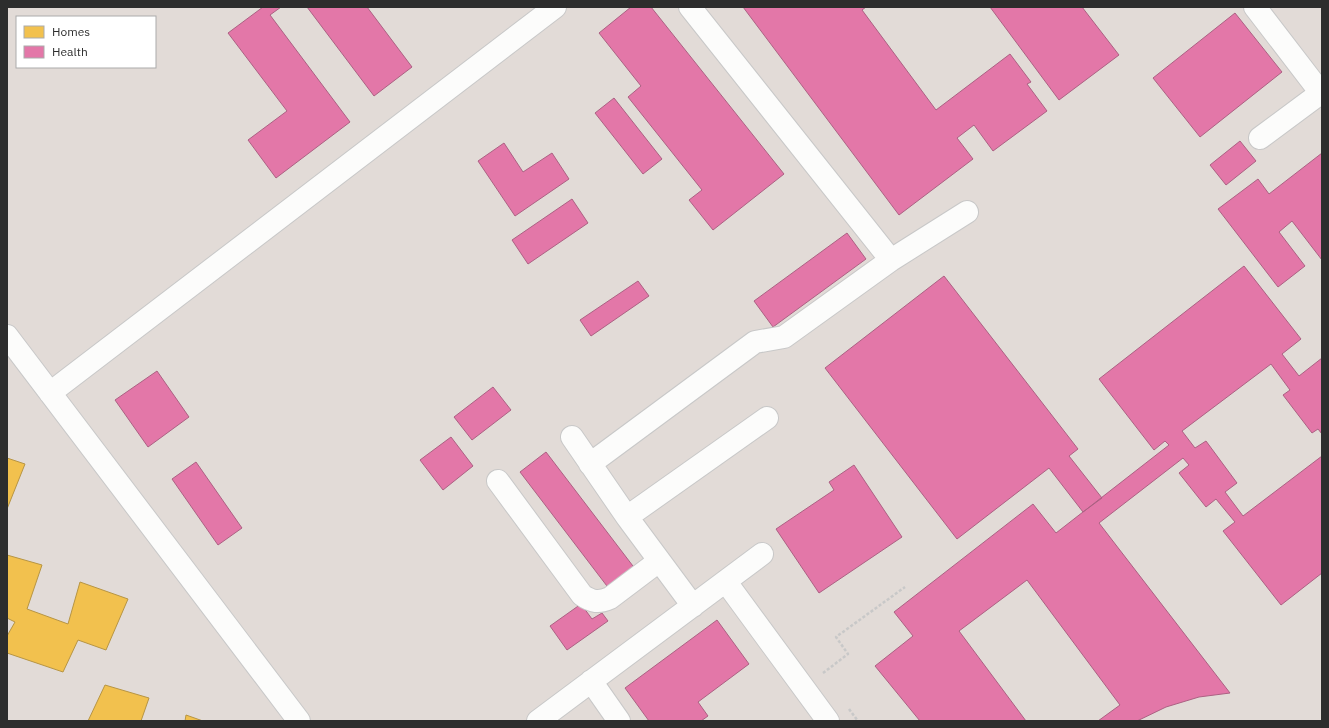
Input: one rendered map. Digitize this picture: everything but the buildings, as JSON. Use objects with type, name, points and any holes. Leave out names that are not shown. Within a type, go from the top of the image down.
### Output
[{"type":"street","points":[[50,392],[555,7]]},
{"type":"street","points":[[690,7],[891,260]]},
{"type":"street","points":[[1255,7],[1322,92],[1260,138]]},
{"type":"street","points":[[590,464],[755,342],[784,337],[891,260],[967,212]]},
{"type":"street","points":[[7,336],[299,721]]},
{"type":"street","points":[[627,516],[767,418]]},
{"type":"street","points":[[572,438],[693,606]]},
{"type":"street","points":[[498,481],[582,595],[589,600],[595,602],[610,598],[660,561]]},
{"type":"street","points":[[538,721],[762,554]]},
{"type":"street","points":[[726,582],[828,721]]},
{"type":"street","points":[[591,681],[619,721]]},
{"type":"path","points":[[823,673],[848,654],[836,638],[904,587]]},
{"type":"shaded area","points":[[7,7],[1322,7],[1322,721],[7,721]]}]
